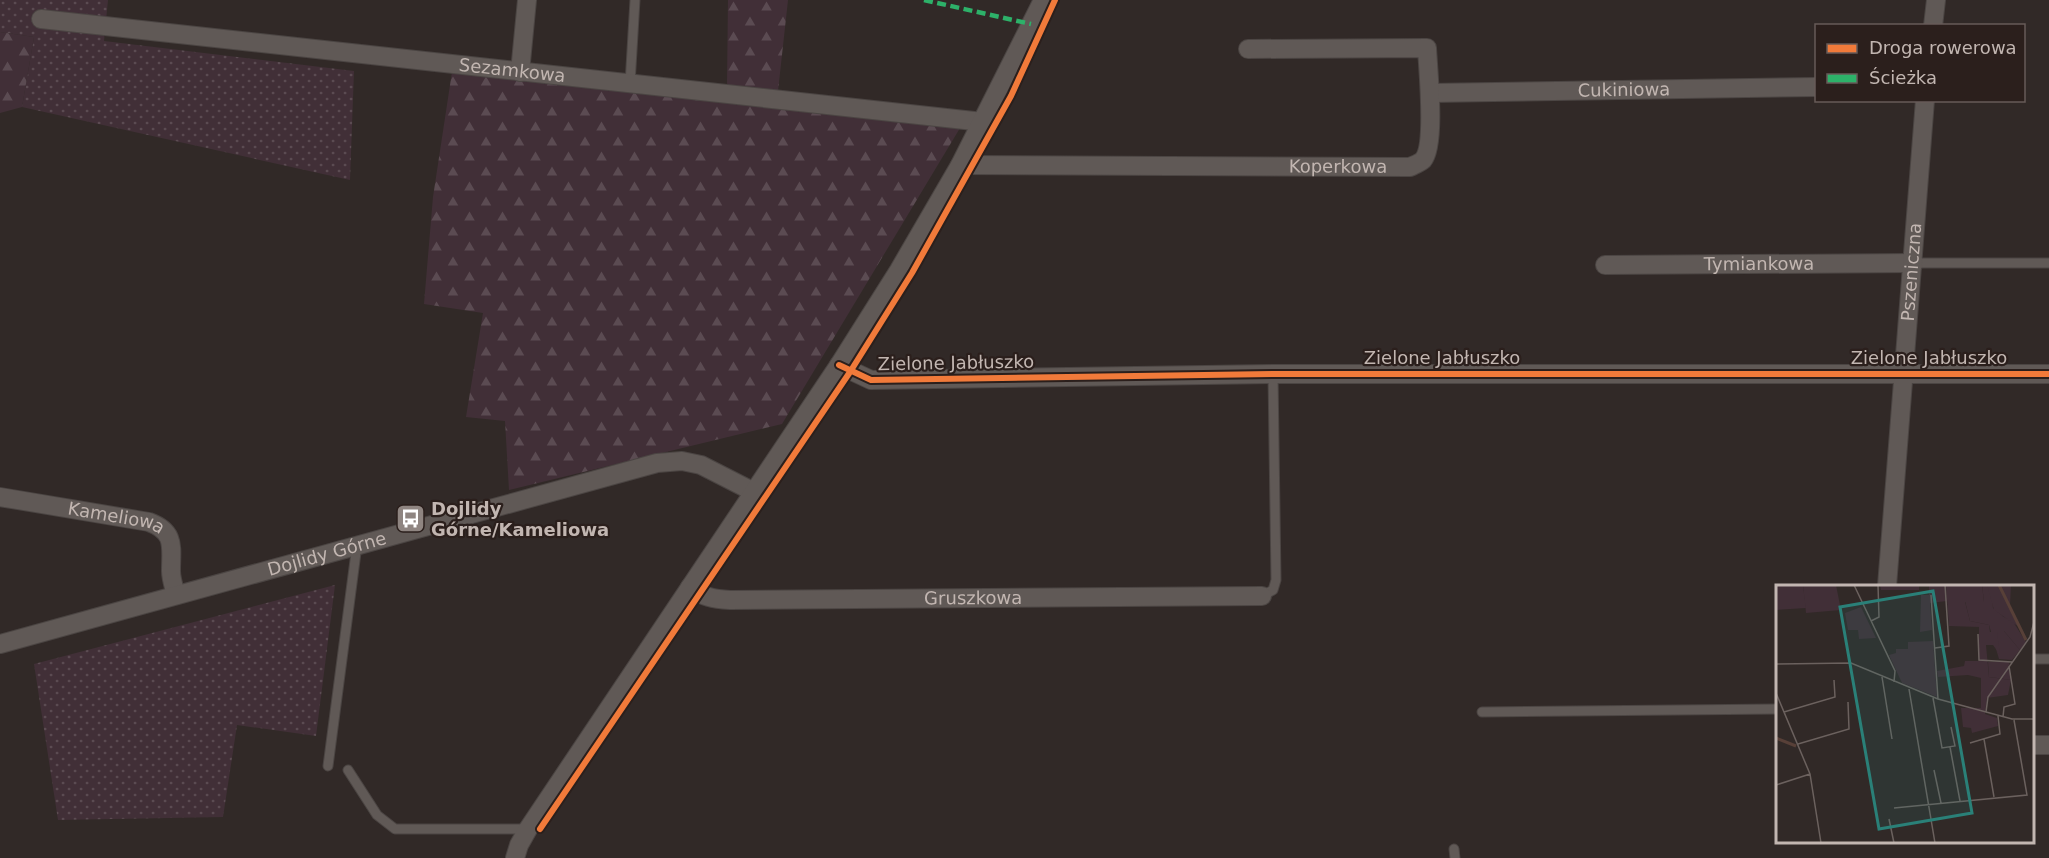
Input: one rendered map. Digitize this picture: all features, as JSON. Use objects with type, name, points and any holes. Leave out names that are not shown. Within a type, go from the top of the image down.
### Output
[{"type":"street","points":[[520,72],[527,0]]},
{"type":"street","points":[[514,858],[528,829],[839,365],[899,270],[983,122],[1043,0]]},
{"type":"street","points":[[1933,24],[1936,0]]},
{"type":"street","name":"Sezamkowa","points":[[41,19],[983,122]]},
{"type":"street","name":"Koperkowa","points":[[960,165],[1410,167],[1422,161],[1429,148],[1430,93],[1427,48],[1248,49]]},
{"type":"street","name":"Cukiniowa","points":[[1430,93],[1815,87]]},
{"type":"street","name":"Pszeniczna","points":[[1887,585],[1925,102]]},
{"type":"street","name":"Tymiankowa","points":[[1605,266],[1914,263]]},
{"type":"street","name":"Zielone Jabłuszko","points":[[839,365],[871,380],[1273,374],[2049,374]]},
{"type":"street","name":"Dojlidy Górne","points":[[0,644],[657,463],[682,461],[701,465],[754,492]]},
{"type":"street","name":"Kameliowa","points":[[0,497],[157,525],[163,529],[170,541],[171,576],[176,595]]},
{"type":"street","name":"Gruszkowa","points":[[690,587],[710,599],[730,600],[1262,596]]},
{"type":"lane","points":[[630,84],[635,0]]},
{"type":"lane","points":[[1914,263],[2049,263]]},
{"type":"lane","points":[[1262,596],[1273,590],[1276,580],[1273,374]]},
{"type":"lane","points":[[328,766],[357,545]]},
{"type":"lane","points":[[1482,712],[1776,709]]},
{"type":"lane","points":[[348,770],[377,815],[395,828],[528,829]]},
{"type":"green space","points":[[0,0],[108,0],[104,41],[354,71],[350,180],[22,107],[34,37],[0,32]]},
{"type":"green space","points":[[728,0],[788,0],[778,91],[727,86]]},
{"type":"green space","points":[[0,32],[34,37],[22,107],[0,113]]},
{"type":"green space","points":[[452,72],[960,128],[782,424],[509,490],[505,421],[466,417],[483,313],[424,304],[433,197]]},
{"type":"green space","points":[[335,585],[316,736],[237,725],[223,817],[58,820],[34,664]]},
{"type":"marked path","points":[[924,0],[1031,24]]},
{"type":"cycle path","points":[[540,829],[850,372],[912,273],[1011,96],[1055,0]]},
{"type":"cycle path","points":[[839,365],[871,380],[1273,374],[2049,374]]},
{"type":"place","name":"Dojlidy Górne/Kameliowa","points":[[410,519]]}]
